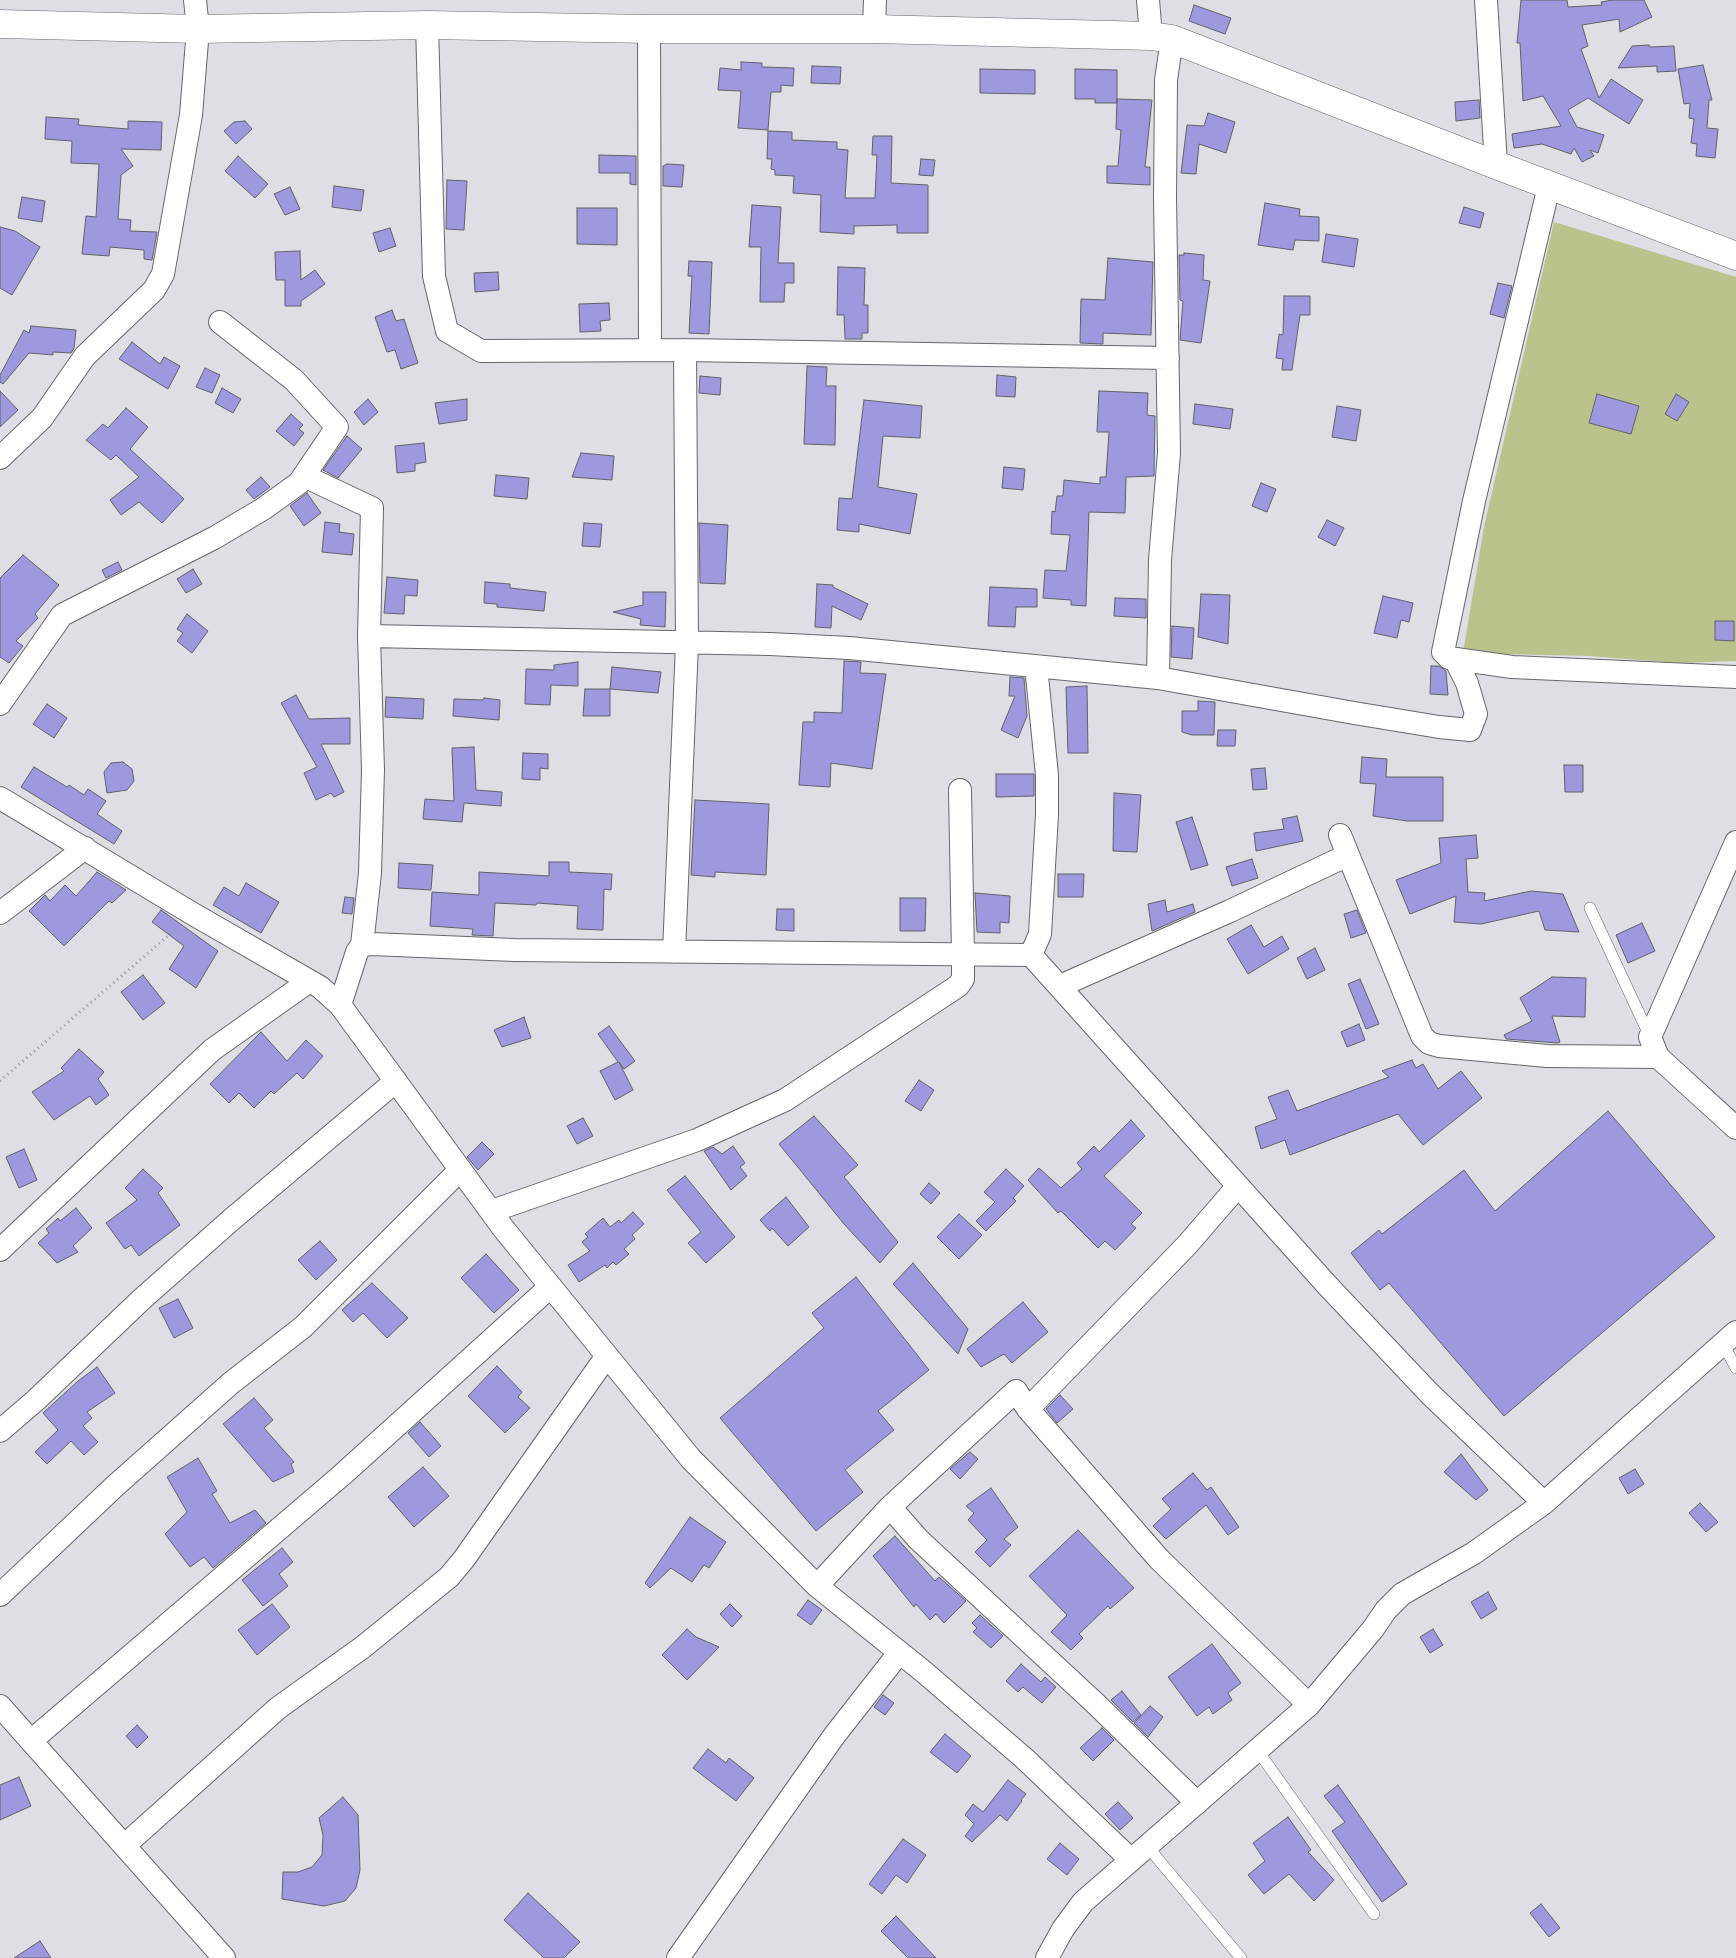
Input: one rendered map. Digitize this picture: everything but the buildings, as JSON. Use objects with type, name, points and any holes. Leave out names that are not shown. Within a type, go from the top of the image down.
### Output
[{"type":"street","points":[[0,458],[42,418],[85,356],[154,290],[163,274],[191,115],[198,29],[196,0]]},
{"type":"street","points":[[874,29],[875,0]]},
{"type":"street","points":[[1148,0],[1162,37],[1166,80],[1169,453],[1160,560],[1158,678]]},
{"type":"street","points":[[1486,0],[1496,166]]},
{"type":"street","points":[[0,24],[198,29],[427,25],[649,29],[874,29],[1162,37],[1736,256]]},
{"type":"street","points":[[427,25],[434,276],[447,331],[481,351],[685,350],[1168,358]]},
{"type":"street","points":[[649,29],[650,350]]},
{"type":"street","points":[[1549,186],[1474,501],[1442,647],[1445,656],[1512,667],[1736,676]]},
{"type":"street","points":[[0,704],[62,615],[214,538],[263,509],[299,484],[337,427],[294,380],[220,322]]},
{"type":"street","points":[[674,952],[687,644],[685,350]]},
{"type":"street","points":[[304,476],[372,508],[369,636],[373,770],[370,873],[362,945],[357,952],[340,1005]]},
{"type":"street","points":[[369,636],[687,644],[770,644],[849,648],[1158,678],[1354,713],[1470,730],[1476,714],[1467,683],[1455,659]]},
{"type":"street","points":[[1031,955],[1040,934],[1047,815],[1047,775],[1036,666]]},
{"type":"street","points":[[492,1211],[697,1140],[785,1100],[958,986],[963,979],[960,790]]},
{"type":"street","points":[[0,798],[308,982],[320,987],[340,1005],[460,1170],[550,1287],[691,1459],[817,1586],[1024,1759],[1139,1852]]},
{"type":"street","points":[[1654,1047],[1736,842]]},
{"type":"street","points":[[1060,986],[1230,911],[1344,845],[1422,1036],[1429,1043],[1439,1046],[1547,1056],[1654,1047],[1736,1128]]},
{"type":"street","points":[[0,913],[85,848]]},
{"type":"street","points":[[362,945],[514,950],[1031,955],[1238,1186],[1430,1394],[1544,1502]]},
{"type":"street","points":[[0,1250],[212,1050],[308,982]]},
{"type":"street","points":[[0,1431],[36,1400],[142,1299],[231,1220],[396,1081]]},
{"type":"street","points":[[0,1595],[115,1486],[231,1383],[303,1327],[460,1170]]},
{"type":"street","points":[[1028,1409],[1187,1245],[1238,1186]]},
{"type":"street","points":[[32,1740],[342,1475],[550,1287]]},
{"type":"street","points":[[1047,1958],[1063,1929],[1083,1902],[1310,1705],[1373,1629],[1386,1610],[1402,1594],[1474,1553],[1544,1502],[1729,1338]]},
{"type":"street","points":[[125,1845],[278,1708],[363,1647],[449,1577],[464,1559],[606,1356]]},
{"type":"street","points":[[817,1586],[890,1507],[1016,1391],[1028,1409],[1159,1559],[1310,1705]]},
{"type":"street","points":[[890,1507],[918,1539],[1096,1704],[1197,1803]]},
{"type":"street","points":[[678,1958],[834,1736],[899,1653]]},
{"type":"street","points":[[0,1706],[224,1958]]},
{"type":"lane","points":[[1590,908],[1654,1047]]},
{"type":"lane","points":[[1729,1338],[1736,1368]]},
{"type":"lane","points":[[1258,1750],[1374,1914]]},
{"type":"lane","points":[[1139,1852],[1241,1958]]},
{"type":"path","points":[[0,1081],[193,914]]},
{"type":"green space","points":[[1554,222],[1736,277],[1736,661],[1678,663],[1589,656],[1463,653],[1484,527]]}]
